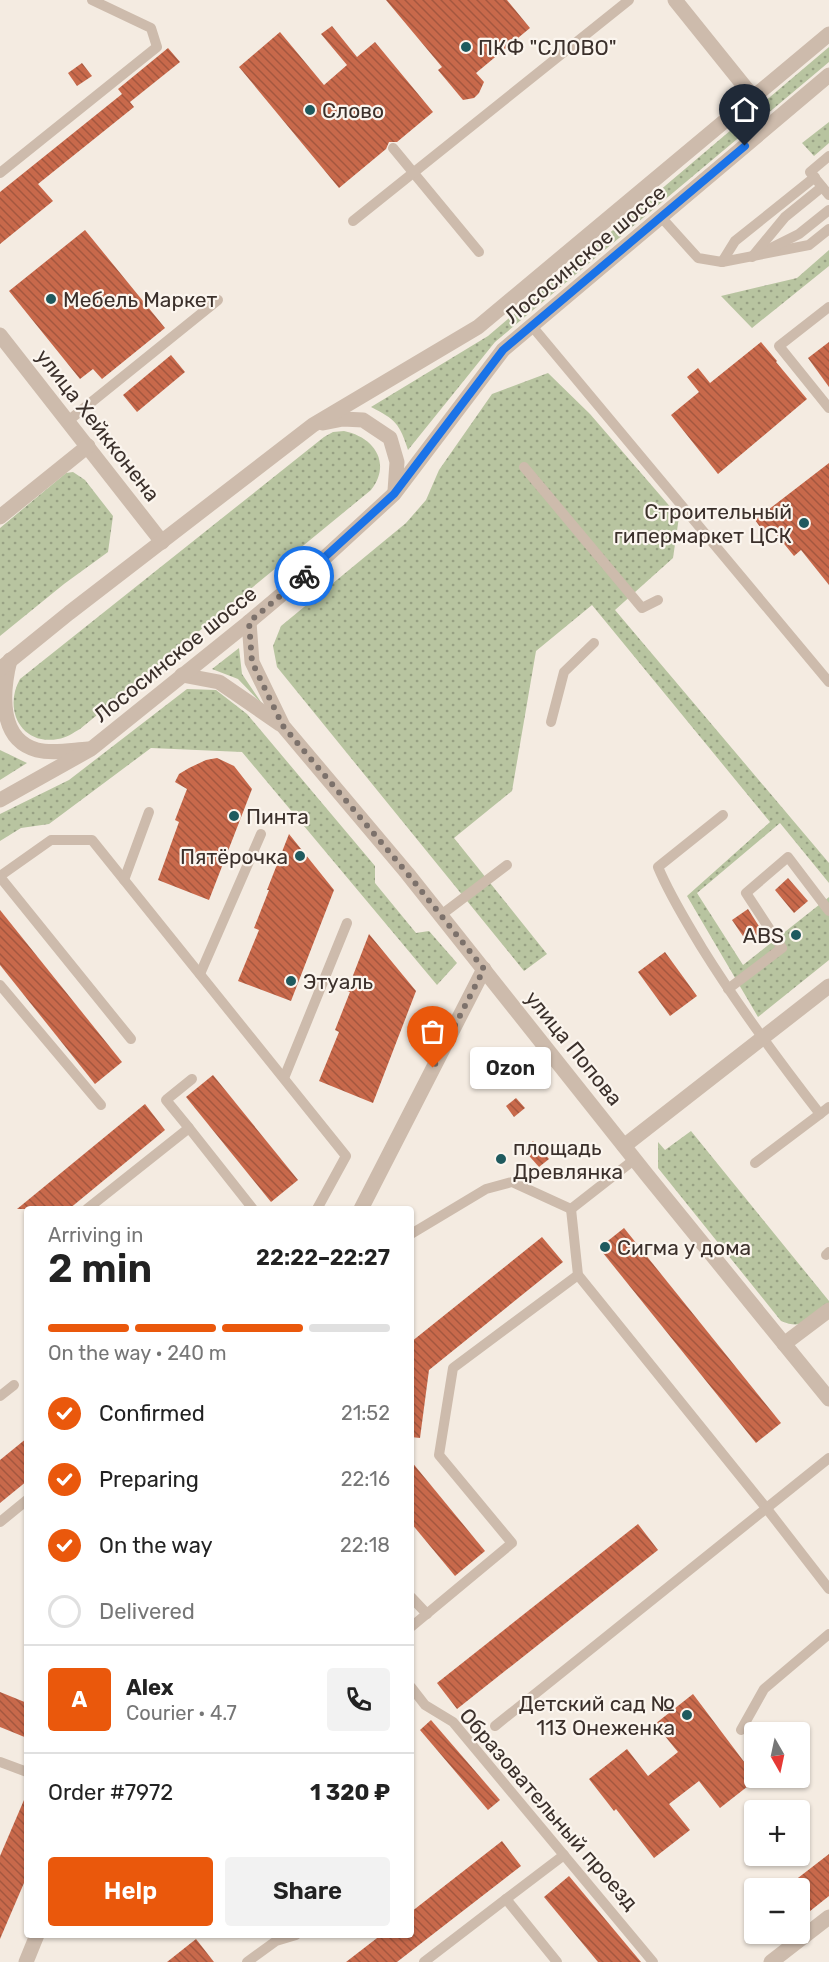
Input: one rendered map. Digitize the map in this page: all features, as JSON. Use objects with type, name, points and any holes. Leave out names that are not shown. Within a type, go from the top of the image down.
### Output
[{"type":"street","points":[[675,0],[753,97]]},
{"type":"street","name":"Лососинское шоссе","points":[[5,664],[314,425],[478,327],[829,34]]},
{"type":"street","name":"Лососинское шоссе","points":[[0,800],[91,749],[319,563],[394,494],[503,350],[829,75]]},
{"type":"street","name":"улица Хейкконена","points":[[0,334],[162,542]]},
{"type":"street","points":[[314,425],[355,419],[363,420],[390,438],[397,462],[394,494]]},
{"type":"street","points":[[0,517],[88,446]]},
{"type":"street","name":"улица Попова","points":[[249,622],[252,662],[283,726],[441,915],[635,1160],[829,1399]]},
{"type":"street","points":[[5,664],[1,709],[5,730],[20,745],[39,751],[91,749]]},
{"type":"street","name":"улица Попова","points":[[182,675],[219,682],[283,726]]},
{"type":"street","points":[[363,1206],[484,969]]},
{"type":"street","points":[[624,1146],[829,986]]},
{"type":"street","points":[[784,1344],[829,1310]]},
{"type":"street","points":[[771,1962],[829,1917]]},
{"type":"street","points":[[26,1962],[36,1938]]},
{"type":"lane","points":[[0,172],[157,47],[151,28],[92,0]]},
{"type":"lane","points":[[353,221],[629,0]]},
{"type":"lane","points":[[393,148],[479,252]]},
{"type":"lane","points":[[752,257],[786,217],[826,191],[810,172],[829,156]]},
{"type":"lane","points":[[722,262],[735,240],[815,177]]},
{"type":"lane","points":[[752,257],[800,234],[829,210]]},
{"type":"lane","points":[[661,217],[698,258],[722,262],[809,245],[829,229]]},
{"type":"lane","points":[[68,421],[218,300]]},
{"type":"lane","points":[[829,307],[779,346],[829,408]]},
{"type":"lane","points":[[531,325],[829,681]]},
{"type":"lane","points":[[524,467],[642,608],[658,600]]},
{"type":"lane","points":[[551,722],[564,672],[594,643]]},
{"type":"lane","points":[[124,880],[149,812]]},
{"type":"lane","points":[[723,815],[658,867],[669,894],[728,989],[762,1039],[820,1114]]},
{"type":"lane","points":[[200,974],[261,834]]},
{"type":"lane","points":[[131,1039],[0,877],[51,840],[92,840],[346,1156],[319,1206]]},
{"type":"lane","points":[[728,989],[782,948],[746,893],[788,857],[829,911]]},
{"type":"lane","points":[[441,915],[507,865]]},
{"type":"lane","points":[[284,1078],[347,923]]},
{"type":"lane","points":[[0,985],[101,1105]]},
{"type":"lane","points":[[192,1079],[166,1100],[251,1206]]},
{"type":"lane","points":[[755,1163],[829,1107]]},
{"type":"lane","points":[[91,1206],[189,1128]]},
{"type":"lane","points":[[571,1209],[635,1160]]},
{"type":"lane","points":[[414,1232],[486,1189],[512,1182],[571,1209]]},
{"type":"lane","points":[[571,1209],[578,1275],[829,1589]]},
{"type":"lane","points":[[414,1625],[512,1544],[439,1455],[453,1368],[578,1275]]},
{"type":"lane","points":[[0,1396],[14,1384]]},
{"type":"lane","points":[[495,1726],[829,1458]]},
{"type":"lane","points":[[0,1522],[24,1502]]},
{"type":"lane","points":[[414,1600],[427,1614]]},
{"type":"lane","points":[[741,1730],[764,1689],[829,1634]]},
{"type":"lane","name":"Образовательный проезд","points":[[414,1691],[425,1705],[453,1722],[653,1962]]},
{"type":"lane","points":[[0,1762],[24,1771]]},
{"type":"lane","points":[[424,1962],[564,1855]]},
{"type":"lane","points":[[506,1899],[557,1962]]},
{"type":"lane","points":[[247,1962],[273,1938]]},
{"type":"green space","points":[[829,47],[829,62],[495,342],[408,450],[396,423],[371,407],[488,336]]},
{"type":"green space","points":[[829,122],[829,143],[814,156],[802,143]]},
{"type":"green space","points":[[829,250],[829,266],[752,328],[721,296],[797,278]]},
{"type":"green space","points":[[548,373],[590,414],[679,517],[673,558],[615,610],[829,863],[829,883],[780,823],[697,893],[743,965],[829,897],[829,960],[758,1017],[687,896],[770,822],[592,605],[536,651],[512,791],[454,838],[547,954],[524,971],[277,667],[273,646],[281,626],[406,523],[426,500],[439,470],[492,394]]},
{"type":"green space","points":[[344,431],[364,439],[377,453],[380,470],[371,490],[80,729],[64,738],[45,740],[25,731],[15,713],[15,690],[20,679],[324,437],[333,432]]},
{"type":"green space","points":[[73,472],[85,480],[113,516],[108,552],[0,636],[0,528],[66,473]]},
{"type":"green space","points":[[239,648],[242,674],[263,705],[238,679],[212,669]]},
{"type":"green space","points":[[187,689],[216,690],[247,714],[375,866],[375,883],[416,933],[429,931],[457,963],[437,985],[242,752],[151,748],[49,824],[21,828],[0,841],[0,814],[69,780]]},
{"type":"green space","points":[[0,750],[27,763],[0,780]]},
{"type":"green space","points":[[691,1131],[829,1301],[829,1304],[807,1322],[796,1325],[781,1321],[658,1168],[658,1142],[665,1150]]},
{"type":"building","name":"ПКФ \"СЛОВО\"","points":[[386,0],[507,0],[530,28],[476,73],[484,82],[479,93],[474,98],[463,100],[438,70],[442,67]]},
{"type":"building","points":[[332,26],[357,57],[375,42],[433,112],[397,142],[389,142],[386,149],[339,188],[239,67],[280,32],[324,85],[347,65],[321,34]]},
{"type":"building","points":[[168,48],[180,62],[130,102],[134,107],[38,184],[53,201],[0,244],[0,192],[122,94],[118,89]]},
{"type":"building","points":[[82,63],[92,76],[77,86],[68,73]]},
{"type":"building","points":[[85,230],[165,328],[102,379],[93,369],[80,379],[9,291]]},
{"type":"building","points":[[761,342],[807,399],[718,474],[671,415],[699,392],[687,377],[698,368],[710,383]]},
{"type":"building","points":[[829,342],[829,387],[808,358]]},
{"type":"building","points":[[171,355],[185,372],[137,412],[123,395]]},
{"type":"building","name":"Строительный гипермаркет ЦСК","points":[[829,463],[829,585],[801,550],[794,556],[772,529],[766,535],[755,520]]},
{"type":"building","points":[[217,758],[234,766],[252,789],[209,900],[158,880],[179,822],[175,820],[187,789],[175,782],[179,774],[189,768],[206,760]]},
{"type":"building","points":[[289,834],[334,890],[291,1001],[238,981],[259,930],[254,928]]},
{"type":"building","points":[[788,878],[808,901],[794,913],[775,890]]},
{"type":"building","points":[[748,909],[762,931],[747,942],[732,920]]},
{"type":"building","points":[[0,910],[122,1062],[95,1084],[0,965]]},
{"type":"building","points":[[369,934],[416,991],[373,1103],[319,1081],[339,1032],[335,1030]]},
{"type":"building","points":[[665,952],[697,996],[670,1016],[638,972]]},
{"type":"building","points":[[213,1075],[298,1180],[271,1202],[186,1097]]},
{"type":"building","points":[[516,1098],[525,1108],[514,1117],[506,1106]]},
{"type":"building","points":[[145,1104],[165,1130],[73,1206],[24,1206],[24,1209],[17,1209]]},
{"type":"building","points":[[533,1141],[549,1159],[539,1167],[523,1149]]},
{"type":"building","points":[[624,1228],[781,1423],[756,1443],[599,1248]]},
{"type":"building","points":[[542,1237],[563,1262],[429,1370],[420,1438],[414,1437],[414,1340]]},
{"type":"building","points":[[24,1440],[24,1483],[0,1503],[0,1460]]},
{"type":"building","points":[[414,1465],[485,1551],[455,1576],[414,1527]]},
{"type":"building","points":[[638,1524],[658,1550],[457,1709],[437,1683]]},
{"type":"building","points":[[0,1692],[24,1702],[24,1737],[0,1727]]},
{"type":"building","points":[[693,1694],[744,1762],[746,1788],[720,1808],[699,1781],[669,1804],[690,1830],[654,1858],[589,1779],[627,1749],[648,1776],[678,1752],[655,1724]]},
{"type":"building","points":[[431,1720],[500,1800],[488,1810],[420,1730]]},
{"type":"building","points":[[24,1800],[24,1883],[0,1939],[0,1856]]},
{"type":"building","points":[[502,1841],[521,1866],[397,1962],[346,1962],[377,1938],[414,1938],[414,1910]]},
{"type":"building","points":[[829,1854],[829,1896],[810,1911],[810,1878],[798,1878]]},
{"type":"building","points":[[569,1876],[641,1962],[598,1962],[544,1897]]},
{"type":"building","points":[[196,1939],[214,1962],[167,1962]]},
{"type":"way so far","points":[[304,576],[249,622],[252,662],[262,686],[283,726],[407,873],[484,969],[433,1068]]},
{"type":"place","name":"ПКФ \"СЛОВО\"","points":[[466,47]]},
{"type":"place","name":"Слово","points":[[310,110]]},
{"type":"place","name":"Мебель Маркет","points":[[51,299]]},
{"type":"place","name":"Строительный гипермаркет ЦСК","points":[[804,523]]},
{"type":"place","name":"Пинта","points":[[234,816]]},
{"type":"place","name":"Пятёрочка","points":[[300,856]]},
{"type":"place","name":"ABS","points":[[796,935]]},
{"type":"place","name":"Этуаль","points":[[291,981]]},
{"type":"place","name":"Ozon","points":[[433,1068]]},
{"type":"place","name":"площадь Древлянка","points":[[501,1159]]},
{"type":"place","name":"Сигма у дома","points":[[605,1247]]},
{"type":"place","name":"Детский сад № 113 Онеженка","points":[[687,1715]]},
{"type":"route","points":[[304,576],[394,494],[503,350],[745,146]]}]
